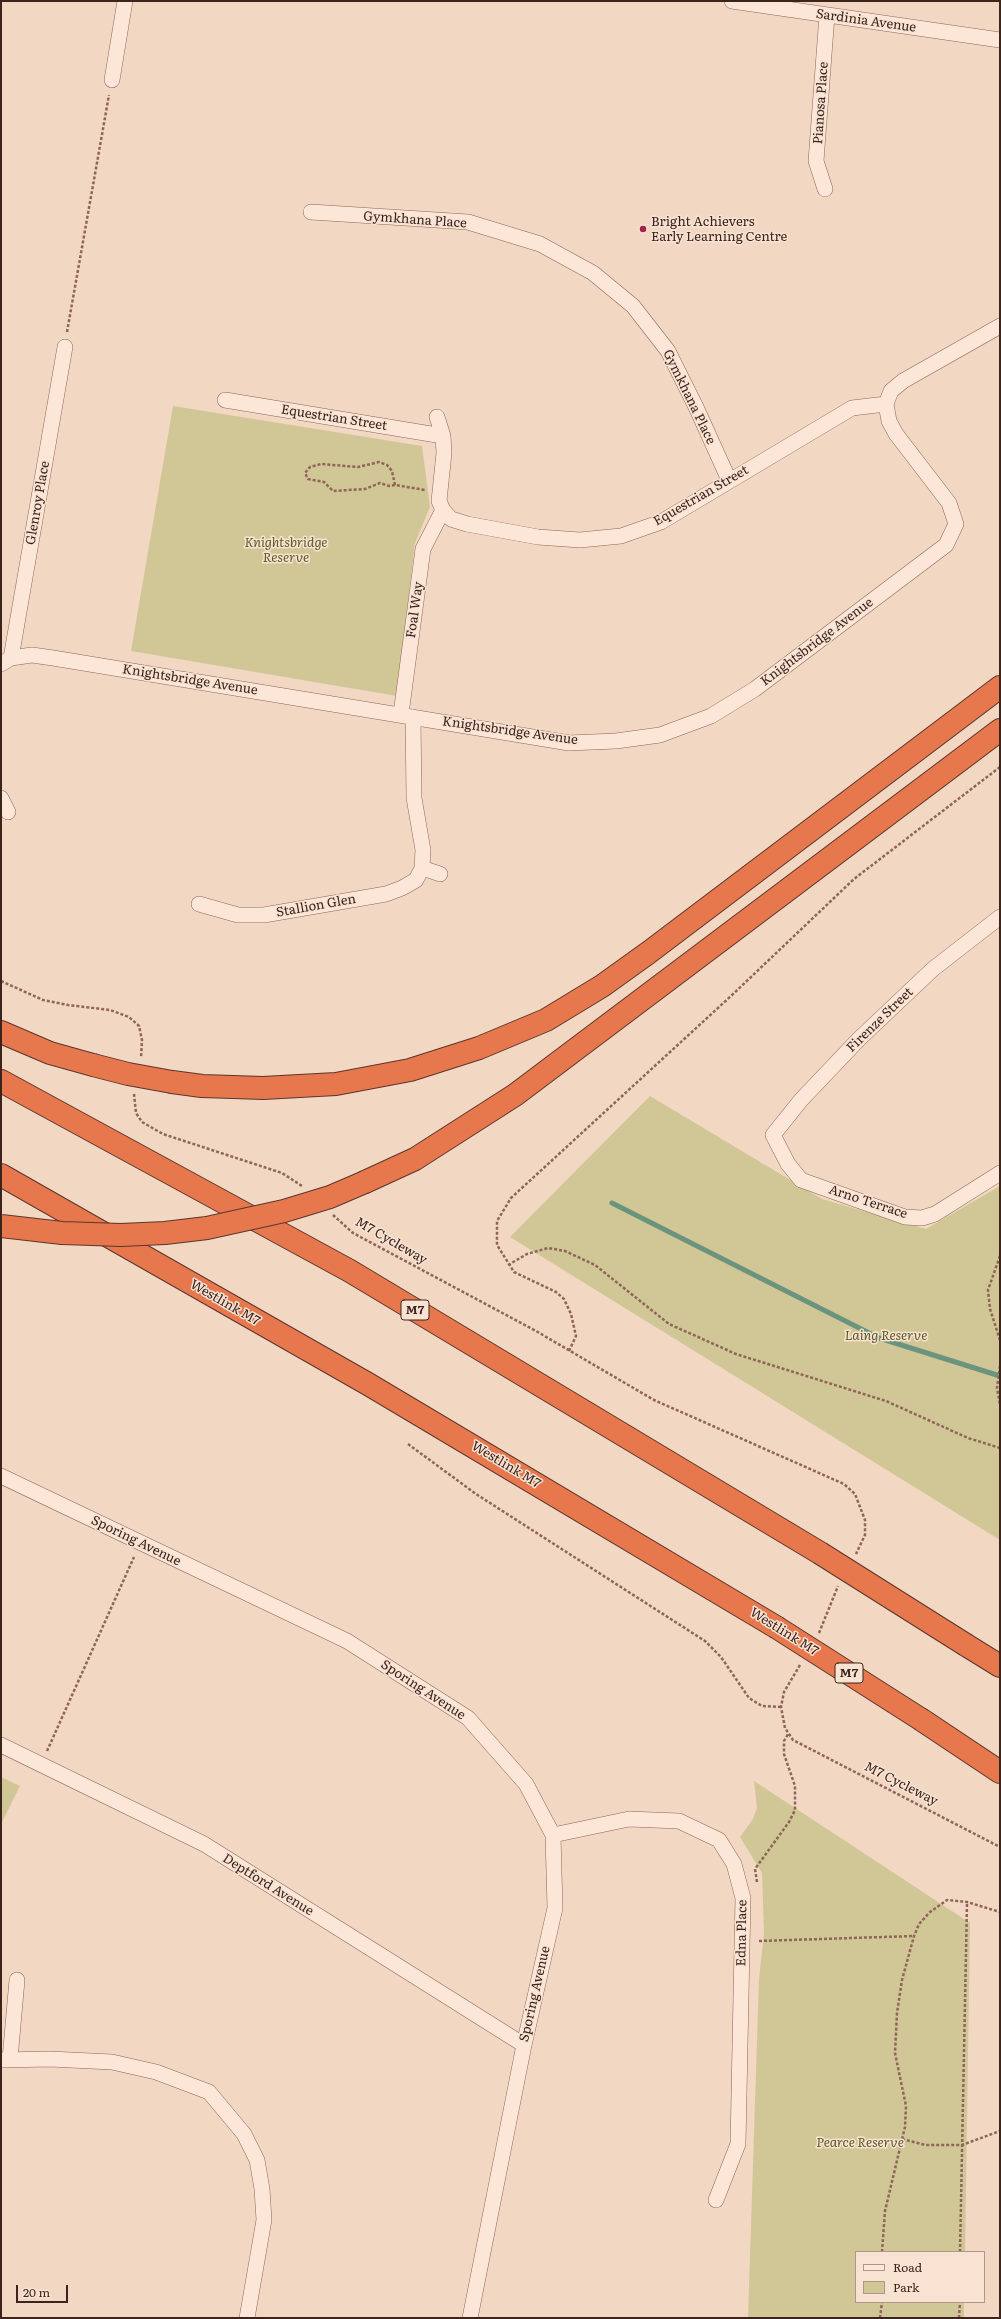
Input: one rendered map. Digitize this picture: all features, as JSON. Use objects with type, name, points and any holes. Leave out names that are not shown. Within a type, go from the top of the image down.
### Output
[{"type":"highway","points":[[1,1032],[50,1053],[93,1065],[128,1074],[202,1086],[263,1088],[336,1084],[417,1068],[479,1048],[546,1020],[602,986],[648,953],[1000,687]]},
{"type":"highway","points":[[1,1226],[62,1233],[121,1235],[165,1234],[214,1227],[284,1211],[330,1197],[415,1159],[515,1095],[1000,730]]},
{"type":"highway","name":"M7","points":[[1,1081],[350,1271],[820,1553],[1000,1666]]},
{"type":"highway","name":"Westlink M7","points":[[1,1175],[368,1384],[776,1627],[922,1720],[1000,1772]]},
{"type":"street","points":[[112,80],[125,1]]},
{"type":"street","name":"Sardinia Avenue","points":[[732,1],[1000,40]]},
{"type":"street","name":"Pianosa Place","points":[[825,189],[816,161],[827,15]]},
{"type":"street","name":"Gymkhana Place","points":[[311,212],[468,222],[540,244],[593,274],[633,306],[668,351],[696,407],[729,480]]},
{"type":"street","points":[[886,404],[891,391],[903,381],[1000,326]]},
{"type":"street","name":"Glenroy Place","points":[[6,661],[65,347]]},
{"type":"street","name":"Equestrian Street","points":[[225,400],[443,436]]},
{"type":"street","name":"Equestrian Street","points":[[443,510],[451,519],[467,524],[538,537],[580,540],[621,536],[661,522],[729,480],[852,408],[886,404]]},
{"type":"street","name":"Knightsbridge Avenue","points":[[6,661],[32,655],[53,658],[407,715],[569,743],[616,742],[667,732],[710,716],[755,689],[946,545],[956,524],[949,503],[928,478],[889,421],[886,404]]},
{"type":"street","points":[[437,417],[443,436],[444,453],[439,492],[439,501],[443,510]]},
{"type":"street","name":"Foal Way","points":[[407,715],[424,549],[443,510]]},
{"type":"street","points":[[407,715],[414,798],[422,850],[422,868],[440,874]]},
{"type":"street","points":[[1,798],[8,812]]},
{"type":"street","name":"Stallion Glen","points":[[199,904],[238,915],[264,915],[386,894],[416,880],[422,868]]},
{"type":"street","name":"Firenze Street","points":[[773,1135],[801,1100],[859,1039],[933,969],[1000,917]]},
{"type":"street","name":"Arno Terrace","points":[[773,1135],[788,1164],[801,1180],[905,1217],[922,1218],[936,1214],[1000,1173]]},
{"type":"street","name":"Sporing Avenue","points":[[1,1476],[347,1641],[468,1718],[526,1784],[553,1835],[555,1908],[524,2045],[470,2318]]},
{"type":"street","name":"Deptford Avenue","points":[[1,1745],[204,1844],[524,2045]]},
{"type":"street","name":"Edna Place","points":[[553,1835],[629,1819],[680,1821],[719,1840],[734,1864],[743,1898],[738,2144],[716,2200]]},
{"type":"street","points":[[18,1980],[5,2060],[112,2062],[156,2072],[208,2092],[244,2134],[256,2160],[262,2189],[264,2220],[247,2318]]},
{"type":"path","points":[[65,347],[112,80]]},
{"type":"path","points":[[395,485],[392,471],[387,465],[379,462],[358,467],[321,464],[310,467],[305,473],[308,479],[324,482],[333,491],[365,489],[380,483],[389,486],[395,485],[439,492]]},
{"type":"path","points":[[1000,767],[854,879],[731,996],[511,1198],[496,1221],[495,1234],[498,1250],[508,1265],[527,1254],[548,1248],[565,1251],[595,1265],[669,1324],[736,1354],[886,1401],[968,1438],[1000,1448]]},
{"type":"path","points":[[1,981],[43,1000],[68,1005],[110,1010],[128,1017],[138,1026]]},
{"type":"path","points":[[207,1148],[282,1173],[308,1191]]},
{"type":"path","name":"M7 Cycleway","points":[[330,1212],[353,1234],[536,1331],[569,1351],[576,1336],[571,1314],[564,1299],[556,1292],[523,1278],[508,1265]]},
{"type":"path","points":[[1000,1256],[988,1290],[990,1309],[1000,1340]]},
{"type":"path","points":[[1000,1366],[997,1388],[1000,1405]]},
{"type":"path","points":[[408,1444],[476,1494],[705,1641],[721,1657],[749,1698],[762,1706],[781,1707]]},
{"type":"path","points":[[41,1764],[141,1543]]},
{"type":"path","points":[[760,1865],[789,1822],[795,1806],[795,1786],[784,1754],[784,1741],[788,1734]]},
{"type":"path","name":"M7 Cycleway","points":[[793,1740],[1000,1848]]},
{"type":"path","points":[[882,2251],[885,2211],[902,2139],[906,2106],[895,2053],[896,2020],[902,1980],[914,1936],[920,1924],[930,1912],[947,1900],[968,1902],[1000,1912]]},
{"type":"path","points":[[960,2251],[968,1902]]},
{"type":"path","points":[[759,1941],[914,1936]]},
{"type":"path","points":[[902,2139],[925,2145],[962,2144],[1000,2130]]},
{"type":"path","points":[[880,2318],[882,2303]]},
{"type":"path","points":[[959,2318],[960,2303]]},
{"type":"green space","name":"Knightsbridge Reserve","points":[[173,406],[422,446],[430,507],[415,543],[397,696],[131,651]]},
{"type":"green space","name":"Laing Reserve","points":[[650,1096],[822,1199],[926,1229],[1000,1186],[1000,1540],[510,1237]]},
{"type":"green space","points":[[1,1777],[20,1786],[1,1824]]},
{"type":"green space","name":"Pearce Reserve","points":[[754,1781],[970,1923],[965,2251],[855,2251],[855,2303],[964,2303],[964,2318],[748,2318],[759,1979],[764,1933],[762,1873],[740,1837],[753,1819],[757,1808]]},
{"type":"waterway","points":[[612,1203],[879,1338],[1000,1376]]},
{"type":"place","name":"Bright Achievers Early Learning Centre","points":[[643,229]]}]
